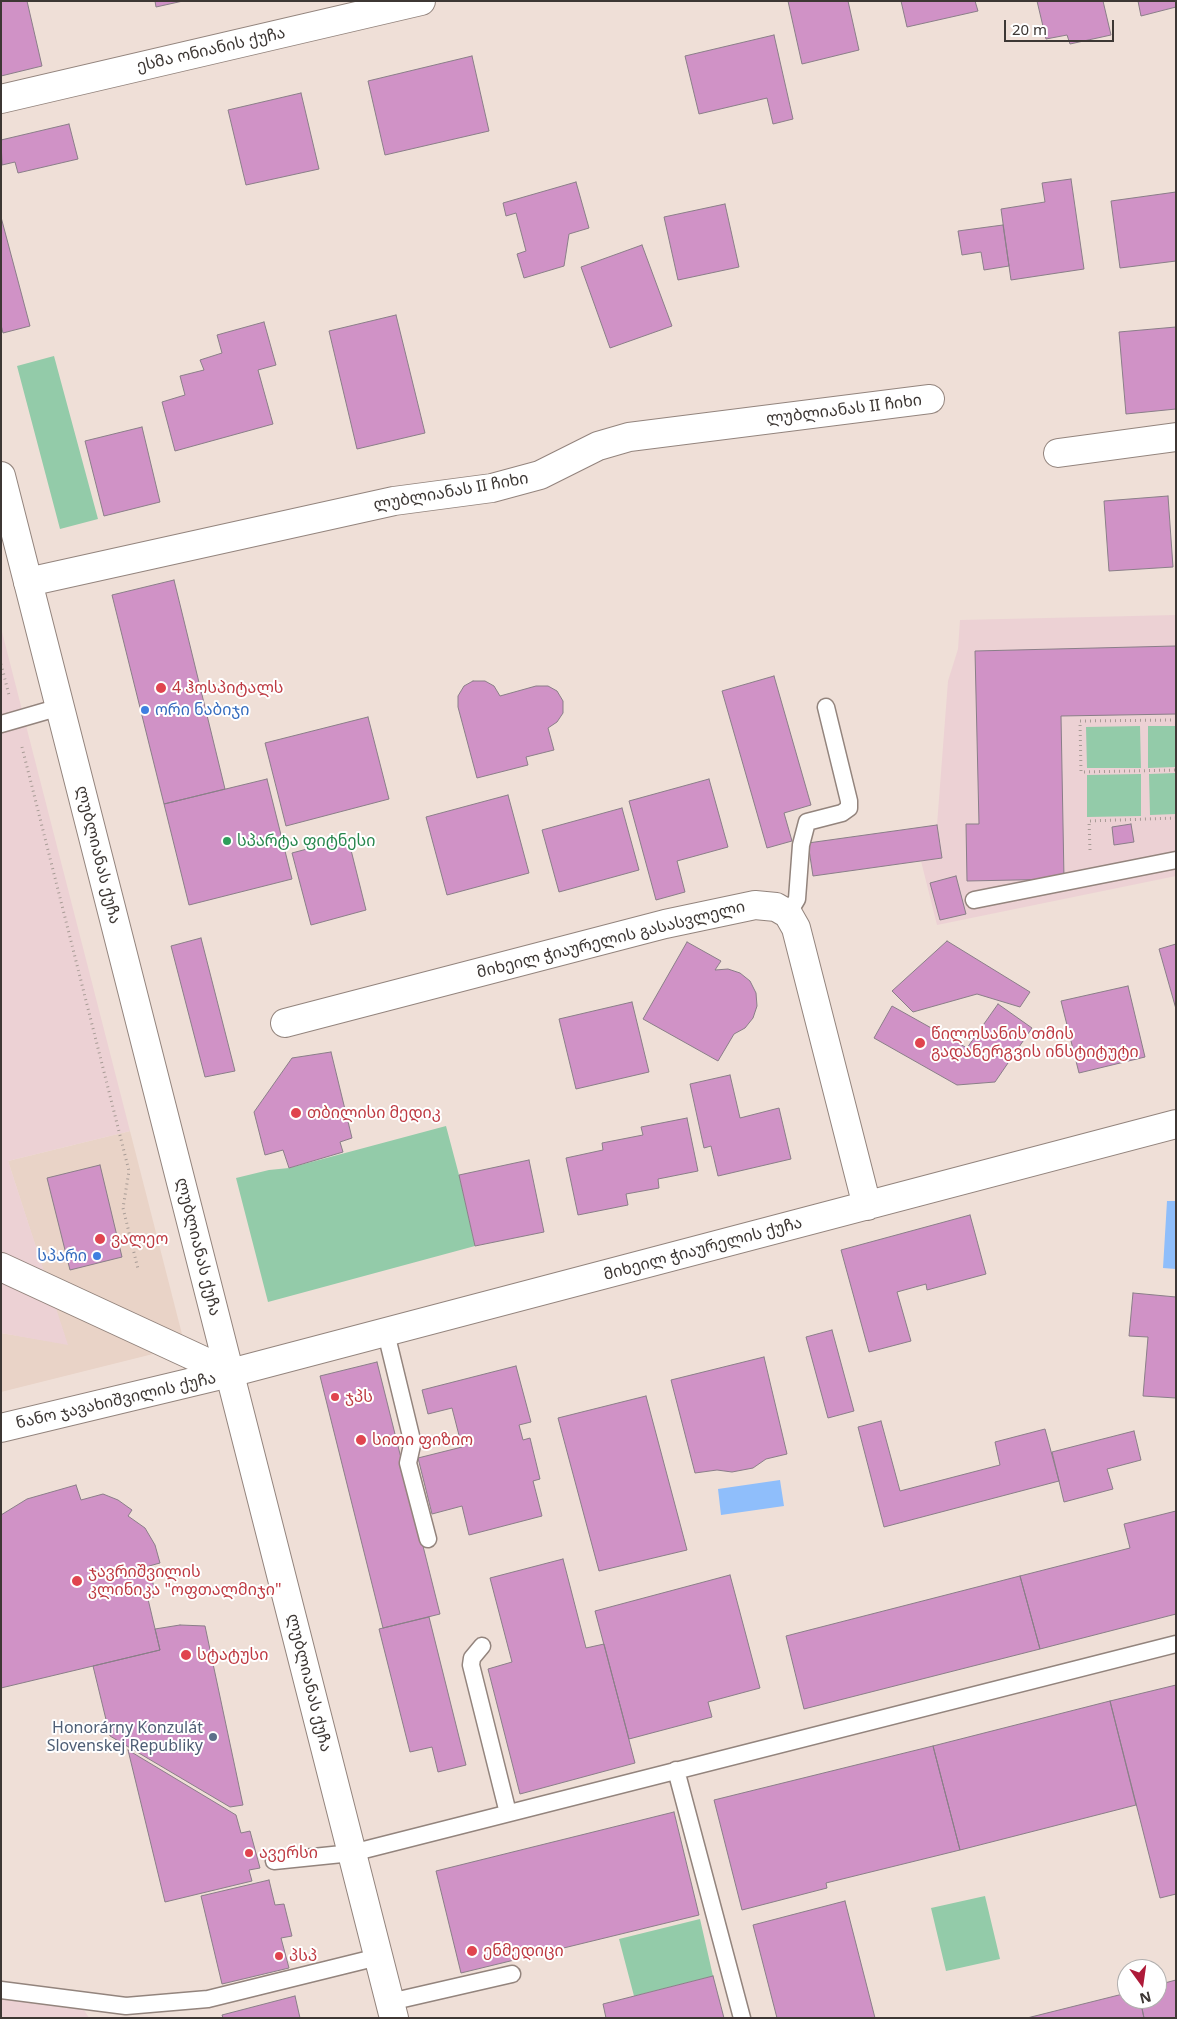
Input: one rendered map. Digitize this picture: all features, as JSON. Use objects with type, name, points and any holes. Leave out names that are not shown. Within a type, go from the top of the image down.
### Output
[{"type":"street","name":"ესმა ონიანის ქუჩა","points":[[1,99],[421,1]]},
{"type":"street","name":"ლუბლიანას II ჩიხი","points":[[28,582],[394,502],[492,488],[540,475],[598,446],[629,437],[930,399]]},
{"type":"street","points":[[1058,453],[1176,437]]},
{"type":"street","name":"ლუბლიანას ქუჩა","points":[[1,476],[392,2010]]},
{"type":"street","name":"მიხეილ ჭიაურელის გასასვლელი","points":[[285,1023],[674,922],[755,905],[776,907],[788,914]]},
{"type":"street","points":[[788,914],[796,928],[867,1206]]},
{"type":"street","name":"მიხეილ ჭიაურელის ქუჩა","points":[[230,1373],[1176,1124]]},
{"type":"street","points":[[1,1267],[230,1373]]},
{"type":"street","name":"ნანო ჯავახიშვილის ქუჩა","points":[[1,1428],[230,1373]]},
{"type":"lane","points":[[8,722],[60,707]]},
{"type":"lane","points":[[788,914],[797,899],[801,845],[807,822],[842,812],[849,808],[849,801],[826,707]]},
{"type":"lane","points":[[974,900],[1176,860]]},
{"type":"lane","points":[[386,1332],[411,1436],[412,1445],[408,1463],[428,1539]]},
{"type":"lane","points":[[274,1861],[352,1853],[1176,1644]]},
{"type":"lane","points":[[482,1646],[472,1658],[471,1665],[508,1813]]},
{"type":"lane","points":[[676,1770],[742,2018]]},
{"type":"lane","points":[[1,1990],[126,2006],[208,1999],[378,1958]]},
{"type":"lane","points":[[392,2010],[512,1974]]},
{"type":"path","points":[[1,664],[8,722],[129,1171],[123,1208],[138,1270]]},
{"type":"path","points":[[1176,720],[1080,721],[1081,772],[1176,770]]},
{"type":"path","points":[[1091,854],[1089,821],[1176,818]]},
{"type":"shaded area","points":[[1176,615],[1176,876],[937,925],[921,861],[942,858],[937,825],[948,681],[958,649],[960,620]]},
{"type":"shaded area","points":[[1,628],[130,1131],[8,1161],[68,1345],[1,1333]]},
{"type":"shaded area","points":[[130,1131],[185,1346],[1,1392],[1,1333],[67,1344],[8,1161]]},
{"type":"shaded area","points":[[1,1997],[81,2005],[89,2018],[1,2018]]},
{"type":"green space","points":[[54,356],[98,519],[60,529],[17,366]]},
{"type":"green space","points":[[1140,726],[1141,768],[1087,768],[1086,727]]},
{"type":"green space","points":[[1148,726],[1176,726],[1176,767],[1148,768]]},
{"type":"green space","points":[[1176,773],[1176,814],[1150,815],[1149,774]]},
{"type":"green space","points":[[1141,774],[1141,816],[1087,817],[1087,775]]},
{"type":"green space","points":[[446,1126],[475,1246],[268,1302],[236,1178],[269,1170],[289,1168]]},
{"type":"green space","points":[[985,1896],[1000,1959],[946,1971],[931,1908]]},
{"type":"green space","points":[[700,1919],[713,1976],[634,1996],[619,1939]]},
{"type":"water","points":[[1167,1201],[1176,1201],[1176,1269],[1163,1268]]},
{"type":"water","points":[[780,1480],[784,1506],[721,1515],[718,1489]]},
{"type":"building","points":[[1,1],[27,1],[42,66],[1,76]]},
{"type":"building","points":[[155,1],[183,1],[156,7]]},
{"type":"building","points":[[788,1],[848,1],[859,50],[802,64]]},
{"type":"building","points":[[901,1],[975,1],[978,11],[907,27]]},
{"type":"building","points":[[1037,1],[1103,1],[1111,35],[1070,44],[1067,35],[1046,39]]},
{"type":"building","points":[[1138,1],[1176,1],[1176,7],[1141,16]]},
{"type":"building","points":[[774,35],[793,119],[773,124],[767,98],[699,114],[685,56]]},
{"type":"building","points":[[472,56],[489,131],[385,155],[368,81]]},
{"type":"building","points":[[301,93],[319,169],[246,185],[228,110]]},
{"type":"building","points":[[69,124],[78,159],[18,173],[15,162],[2,165],[1,140]]},
{"type":"building","points":[[1071,179],[1084,269],[1011,280],[1001,209],[1045,202],[1042,183]]},
{"type":"building","points":[[576,182],[589,228],[569,234],[564,266],[524,278],[517,254],[526,251],[516,213],[506,216],[503,203]]},
{"type":"building","points":[[1176,192],[1176,261],[1120,268],[1111,201]]},
{"type":"building","points":[[725,204],[739,267],[678,280],[664,217]]},
{"type":"building","points":[[1,217],[30,326],[3,333],[1,325]]},
{"type":"building","points":[[1003,225],[1009,266],[984,270],[981,252],[962,255],[958,231]]},
{"type":"building","points":[[642,245],[672,326],[610,348],[581,267]]},
{"type":"building","points":[[396,315],[425,433],[357,449],[329,331]]},
{"type":"building","points":[[264,322],[276,365],[258,370],[273,424],[175,451],[162,402],[185,395],[180,376],[204,370],[200,360],[222,353],[217,335]]},
{"type":"building","points":[[1176,327],[1176,409],[1126,414],[1119,332]]},
{"type":"building","points":[[142,427],[160,502],[104,516],[85,441]]},
{"type":"building","points":[[1168,496],[1173,567],[1109,571],[1104,501]]},
{"type":"building","points":[[174,580],[225,789],[164,804],[112,595]]},
{"type":"building","points":[[1176,646],[1176,714],[1061,716],[1064,879],[967,881],[966,824],[979,824],[975,651]]},
{"type":"building","points":[[774,676],[811,805],[784,813],[792,841],[767,848],[722,691]]},
{"type":"building","points":[[473,681],[485,681],[494,686],[500,696],[536,686],[548,686],[557,691],[563,701],[563,713],[557,722],[548,728],[554,750],[526,757],[528,765],[477,778],[458,707],[458,696],[464,686]]},
{"type":"building","points":[[368,717],[389,799],[286,826],[265,743]]},
{"type":"building","points":[[267,779],[292,879],[189,905],[164,804]]},
{"type":"building","points":[[709,779],[728,847],[677,861],[685,892],[656,900],[629,801]]},
{"type":"building","points":[[508,795],[529,873],[447,895],[426,817]]},
{"type":"building","points":[[622,808],[639,870],[559,892],[542,830]]},
{"type":"building","points":[[1131,824],[1134,842],[1114,845],[1112,827]]},
{"type":"building","points":[[937,825],[942,858],[813,876],[808,843]]},
{"type":"building","points":[[348,838],[366,910],[311,925],[292,853]]},
{"type":"building","points":[[956,876],[966,914],[940,920],[930,883]]},
{"type":"building","points":[[201,938],[235,1071],[205,1077],[171,946]]},
{"type":"building","points":[[947,941],[1030,992],[1020,1007],[977,994],[913,1012],[892,991]]},
{"type":"building","points":[[687,942],[721,961],[715,970],[728,969],[740,973],[750,981],[756,993],[757,1006],[753,1018],[745,1028],[734,1034],[718,1061],[643,1019]]},
{"type":"building","points":[[1176,944],[1176,1009],[1159,949]]},
{"type":"building","points":[[1128,986],[1145,1057],[1079,1073],[1061,1001]]},
{"type":"building","points":[[632,1002],[649,1072],[576,1089],[559,1019]]},
{"type":"building","name":"წილოსანის თმის გადანერგვის ინსტიტუტი","points":[[998,1004],[1032,1028],[995,1082],[957,1085],[874,1038],[892,1006],[967,1048]]},
{"type":"building","points":[[331,1052],[352,1138],[340,1142],[343,1152],[289,1168],[283,1150],[265,1155],[254,1112],[292,1058]]},
{"type":"building","points":[[730,1075],[740,1118],[779,1108],[791,1159],[718,1176],[711,1146],[704,1148],[690,1084]]},
{"type":"building","points":[[687,1118],[698,1171],[658,1179],[659,1188],[626,1194],[628,1205],[578,1215],[566,1158],[603,1150],[602,1143],[643,1135],[641,1127]]},
{"type":"building","points":[[529,1160],[544,1232],[475,1246],[459,1175]]},
{"type":"building","points":[[100,1165],[122,1257],[70,1270],[47,1178]]},
{"type":"building","points":[[970,1215],[986,1274],[927,1290],[926,1284],[897,1292],[911,1341],[869,1352],[841,1250]]},
{"type":"building","points":[[1133,1293],[1176,1297],[1176,1398],[1143,1396],[1148,1337],[1129,1336]]},
{"type":"building","points":[[832,1330],[854,1411],[828,1418],[806,1337]]},
{"type":"building","points":[[764,1357],[787,1454],[766,1459],[753,1468],[732,1472],[717,1470],[695,1473],[671,1380]]},
{"type":"building","points":[[377,1362],[440,1614],[383,1628],[320,1376]]},
{"type":"building","points":[[516,1366],[531,1422],[519,1425],[523,1440],[530,1438],[540,1479],[533,1481],[542,1516],[469,1535],[462,1506],[432,1514],[418,1458],[462,1447],[452,1408],[428,1414],[422,1390]]},
{"type":"building","points":[[646,1396],[687,1550],[599,1571],[558,1418]]},
{"type":"building","points":[[881,1421],[900,1491],[1000,1465],[995,1442],[1045,1429],[1059,1481],[884,1527],[858,1427]]},
{"type":"building","points":[[1134,1431],[1141,1460],[1107,1469],[1113,1489],[1064,1502],[1052,1452]]},
{"type":"building","name":"ჯავრიშვილის კლინიკა \"ოფთალმიჯი\"","points":[[76,1485],[81,1500],[103,1494],[118,1500],[132,1510],[128,1516],[145,1528],[155,1545],[160,1563],[149,1566],[156,1596],[148,1599],[160,1650],[1,1688],[1,1515],[27,1499]]},
{"type":"building","points":[[1176,1511],[1176,1614],[1040,1649],[1020,1576],[1130,1548],[1124,1524]]},
{"type":"building","points":[[563,1559],[586,1648],[604,1644],[635,1763],[520,1794],[488,1669],[512,1662],[490,1578]]},
{"type":"building","points":[[730,1575],[760,1688],[708,1702],[712,1717],[629,1739],[595,1611]]},
{"type":"building","points":[[1020,1576],[1040,1649],[804,1709],[786,1636]]},
{"type":"building","points":[[429,1617],[466,1765],[438,1772],[432,1747],[410,1752],[379,1629]]},
{"type":"building","points":[[180,1625],[205,1626],[243,1805],[230,1807],[110,1736],[93,1666],[160,1650],[155,1629]]},
{"type":"building","points":[[1176,1685],[1176,1894],[1160,1898],[1110,1701]]},
{"type":"building","points":[[1110,1701],[1136,1805],[960,1850],[933,1746]]},
{"type":"building","points":[[933,1746],[960,1850],[826,1883],[827,1888],[742,1910],[714,1800]]},
{"type":"building","points":[[128,1750],[236,1815],[241,1833],[250,1831],[260,1868],[249,1870],[252,1881],[165,1902]]},
{"type":"building","points":[[674,1812],[699,1915],[461,1973],[436,1871]]},
{"type":"building","points":[[269,1880],[275,1905],[284,1904],[292,1936],[281,1938],[289,1968],[222,1984],[201,1896]]},
{"type":"building","points":[[845,1901],[875,2018],[777,2018],[753,1925]]},
{"type":"building","points":[[713,1976],[724,2018],[606,2018],[603,2004]]},
{"type":"building","points":[[1176,1980],[1176,2018],[1144,2018],[1142,2009],[1167,2009],[1167,1982]]},
{"type":"building","points":[[295,1996],[300,2018],[223,2018],[222,2015]]},
{"type":"building","points":[[1117,1996],[1117,2009],[1142,2009],[1144,2018],[1027,2018]]},
{"type":"place","name":"4 ჰოსპიტალს","points":[[161,688]]},
{"type":"place","name":"ორი ნაბიჯი","points":[[145,710]]},
{"type":"place","name":"სპარტა ფიტნესი","points":[[227,841]]},
{"type":"place","name":"წილოსანის თმის გადანერგვის ინსტიტუტი","points":[[920,1043]]},
{"type":"place","name":"თბილისი მედიკ","points":[[296,1113]]},
{"type":"place","name":"ვალეო","points":[[100,1239]]},
{"type":"place","name":"სპარი","points":[[97,1256]]},
{"type":"place","name":"ჯპს","points":[[335,1397]]},
{"type":"place","name":"სითი ფიზიო","points":[[361,1440]]},
{"type":"place","name":"ჯავრიშვილის კლინიკა \"ოფთალმიჯი\"","points":[[77,1581]]},
{"type":"place","name":"სტატუსი","points":[[186,1655]]},
{"type":"place","name":"Honorárny Konzulát Slovenskej Republiky","points":[[213,1737]]},
{"type":"place","name":"ავერსი","points":[[249,1853]]},
{"type":"place","name":"ენმედიცი","points":[[472,1951]]},
{"type":"place","name":"პსპ","points":[[279,1956]]}]
